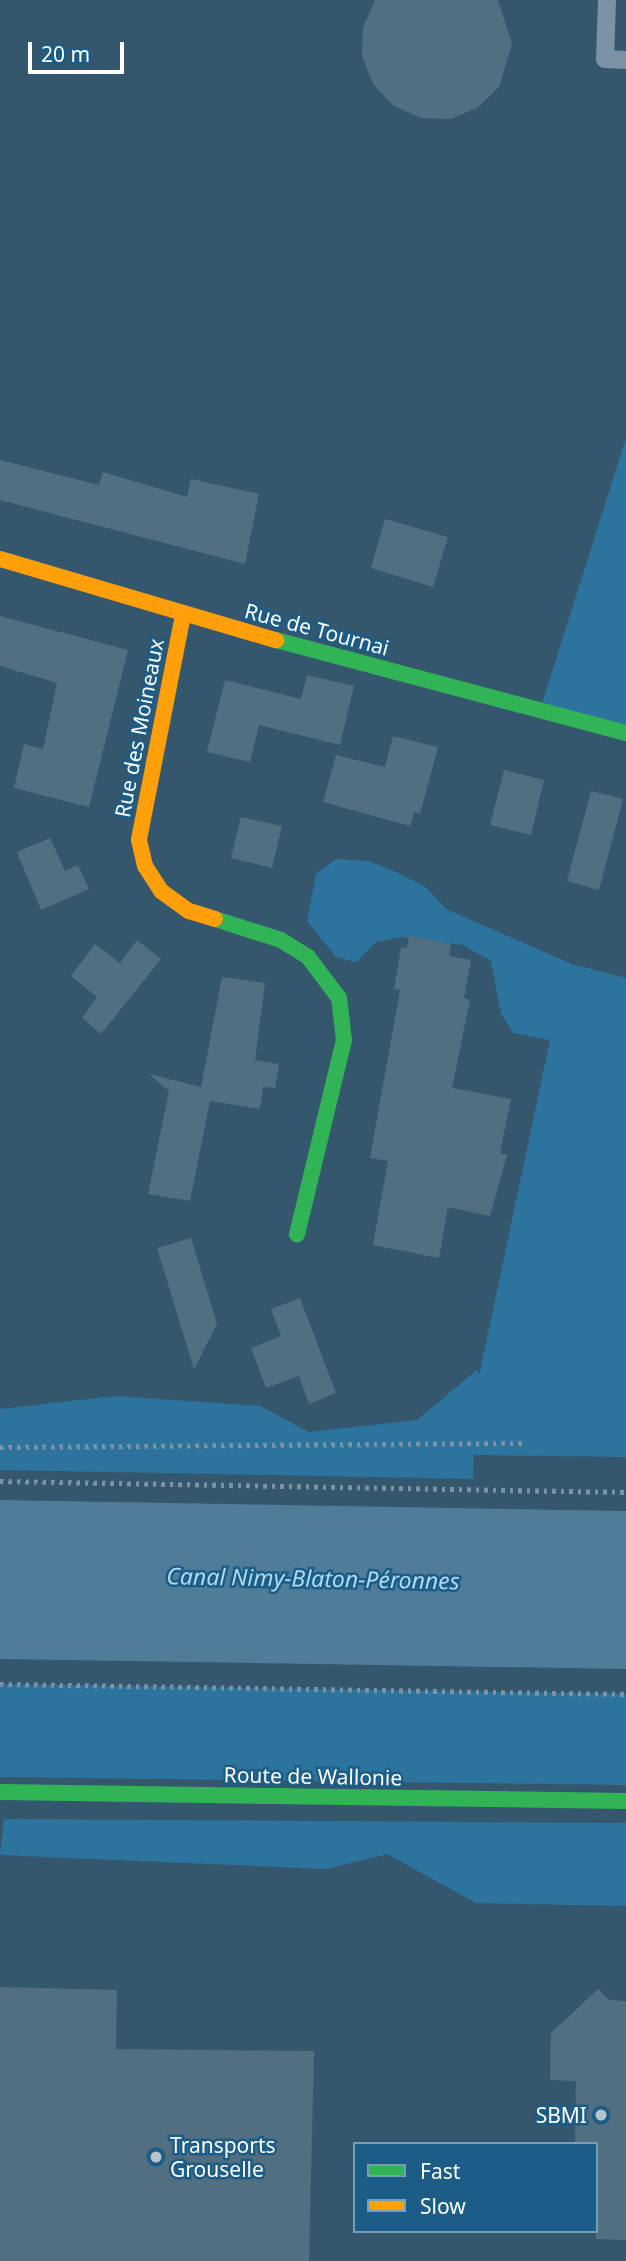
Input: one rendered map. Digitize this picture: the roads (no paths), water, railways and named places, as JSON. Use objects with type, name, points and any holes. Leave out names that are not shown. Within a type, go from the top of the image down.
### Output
[{"type":"street","name":"Rue de Tournai","points":[[0,559],[183,615],[626,733]]},
{"type":"street","name":"Rue des Moineaux","points":[[183,615],[141,813],[139,840],[145,866],[161,891],[189,911],[281,940],[308,957],[339,998],[344,1040],[297,1234]]},
{"type":"street","name":"Route de Wallonie","points":[[0,1792],[626,1801]]},
{"type":"lane","points":[[607,0],[605,60],[626,60]]},
{"type":"water","name":"Canal Nimy-Blaton-Péronnes","points":[[0,1500],[626,1511],[626,1669],[0,1659]]},
{"type":"place","name":"SBMI","points":[[601,2115]]},
{"type":"place","name":"Transports Grouselle","points":[[156,2157]]}]
